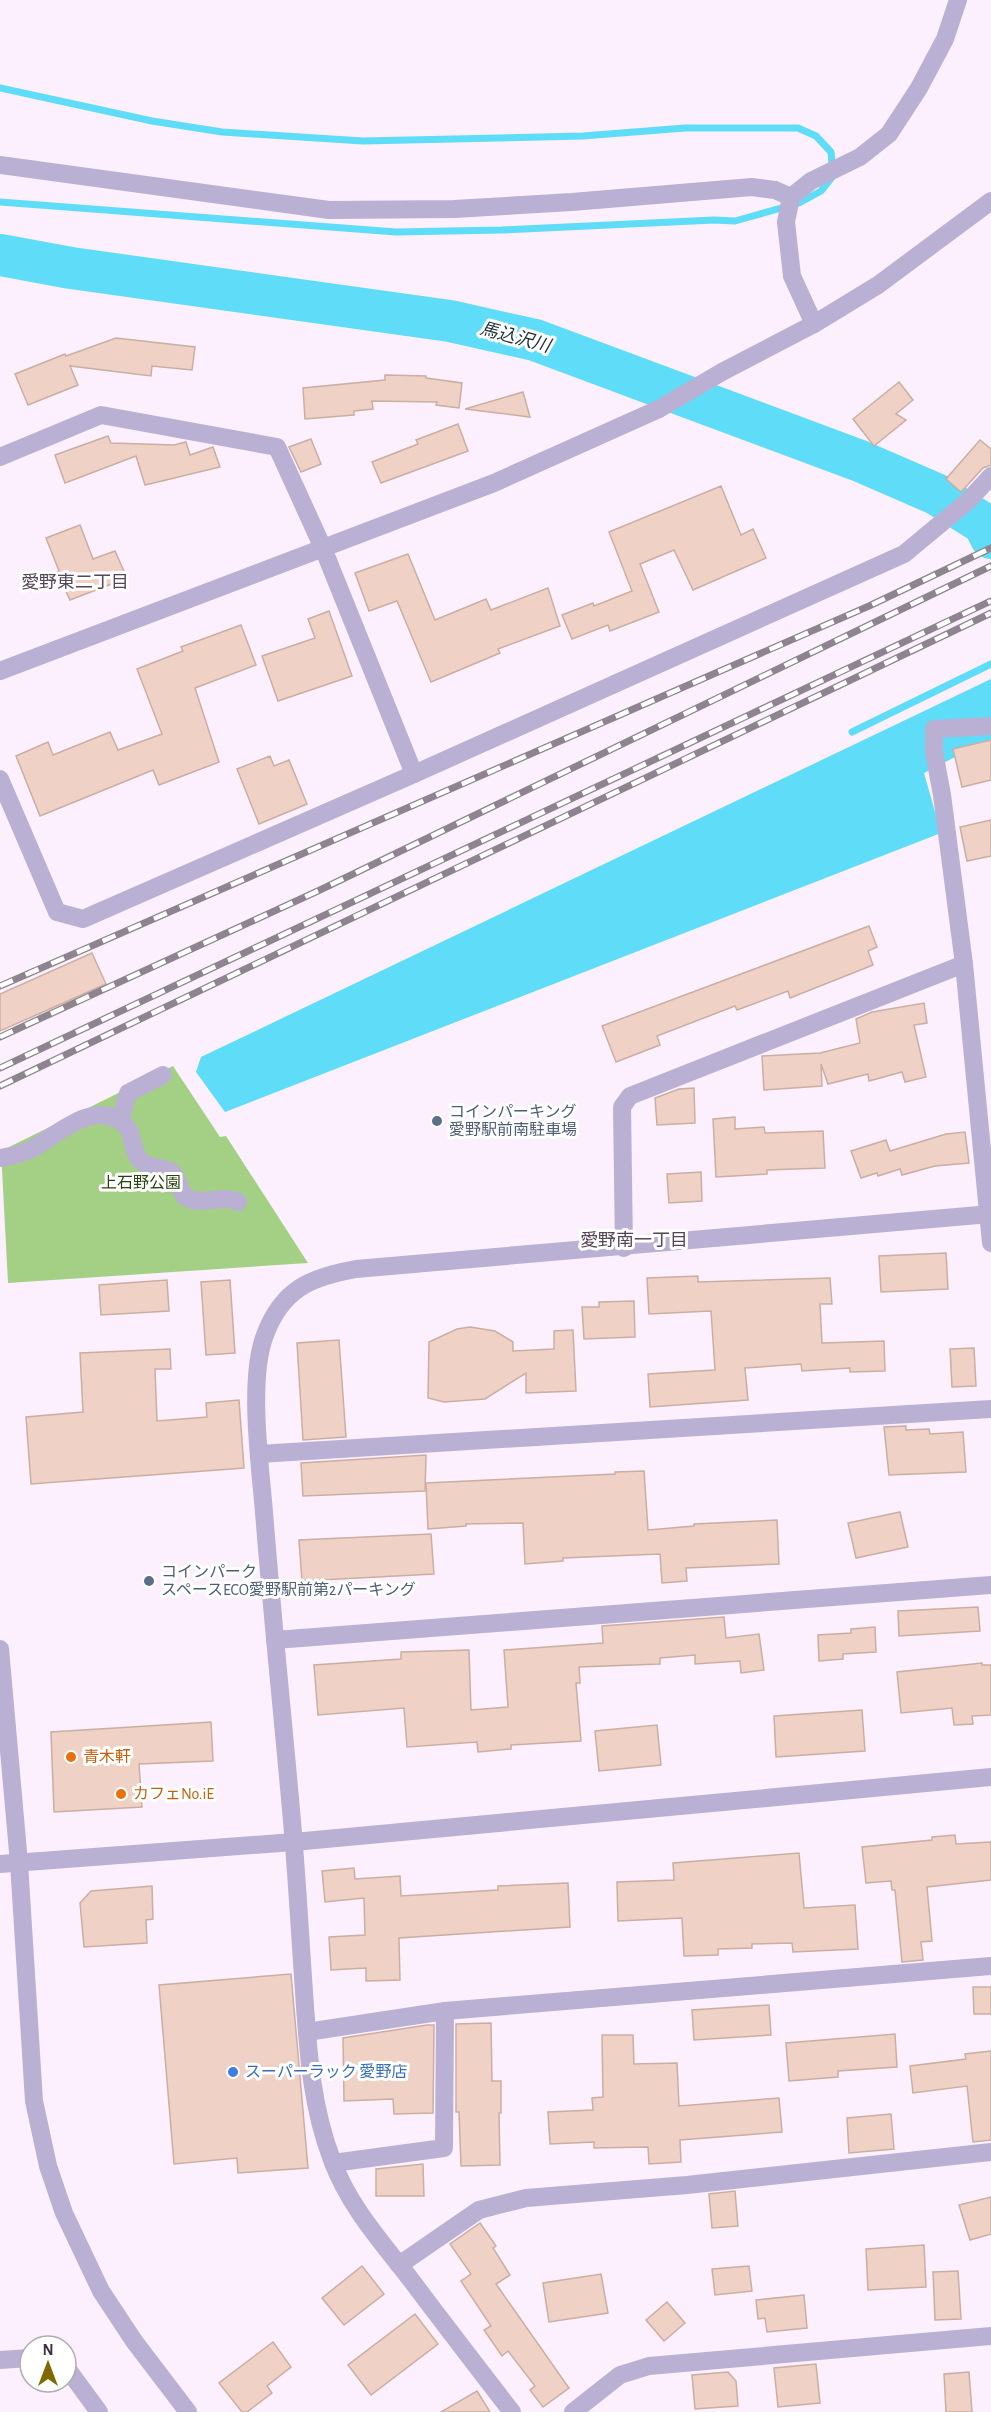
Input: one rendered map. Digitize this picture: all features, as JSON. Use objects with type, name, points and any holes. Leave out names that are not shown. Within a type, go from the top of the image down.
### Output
[{"type":"street","points":[[814,324],[792,276],[786,222],[791,196],[811,181],[860,157],[889,134],[919,88],[945,39],[958,0]]},
{"type":"street","points":[[0,165],[329,210],[478,208],[752,187],[774,190],[791,196]]},
{"type":"street","points":[[0,671],[494,483],[659,409],[722,372],[814,324],[878,285],[991,201]]},
{"type":"street","points":[[0,457],[100,415],[277,447],[323,548],[414,774]]},
{"type":"street","points":[[0,779],[57,912],[83,918],[414,774],[904,554],[969,500],[991,476]]},
{"type":"street","points":[[991,726],[934,729],[934,753],[942,795],[964,964],[991,1243]]},
{"type":"street","points":[[624,1248],[622,1107],[630,1096],[964,964]]},
{"type":"street","points":[[120,1121],[128,1093],[163,1075]]},
{"type":"street","points":[[1,1158],[31,1149],[76,1122],[90,1117],[105,1116],[120,1121],[130,1132],[134,1149],[141,1161],[174,1174],[184,1197],[200,1203],[223,1198],[238,1202]]},
{"type":"street","points":[[512,2412],[375,2235],[353,2203],[333,2163],[318,2119],[310,2076],[294,1842],[259,1454],[258,1359],[264,1337],[275,1312],[296,1290],[323,1275],[356,1269],[624,1248],[990,1215]]},
{"type":"street","points":[[259,1454],[991,1409]]},
{"type":"street","points":[[274,1640],[991,1586]]},
{"type":"street","points":[[0,1649],[19,1863],[34,2101],[48,2166],[64,2213],[101,2291],[134,2341],[188,2412]]},
{"type":"street","points":[[0,1864],[294,1842],[991,1777]]},
{"type":"street","points":[[307,2032],[445,2011],[991,1966]]},
{"type":"street","points":[[333,2163],[444,2148],[445,2011]]},
{"type":"street","points":[[399,2265],[479,2210],[526,2198],[687,2185],[991,2152]]},
{"type":"street","points":[[573,2412],[620,2375],[649,2366],[991,2336]]},
{"type":"street","points":[[0,2360],[18,2359]]},
{"type":"street","points":[[78,2383],[99,2412]]},
{"type":"green space","name":"上石野公園","points":[[173,1066],[220,1137],[226,1136],[308,1263],[8,1283],[1,1151]]},
{"type":"water","points":[[991,679],[991,749],[957,756],[924,773],[941,833],[225,1112],[196,1072],[201,1057]]},
{"type":"building","points":[[116,338],[195,347],[192,370],[152,366],[151,376],[70,366],[78,385],[28,405],[15,374],[65,354],[66,356]]},
{"type":"building","points":[[385,375],[426,376],[426,378],[462,383],[459,408],[436,405],[437,402],[372,401],[373,409],[354,411],[354,415],[305,419],[303,388],[385,380]]},
{"type":"building","points":[[899,382],[913,400],[896,414],[906,420],[874,446],[853,419]]},
{"type":"building","points":[[523,392],[530,417],[465,409]]},
{"type":"building","points":[[458,424],[468,451],[381,483],[372,462],[418,444],[416,440]]},
{"type":"building","points":[[108,436],[111,443],[174,445],[186,442],[190,455],[213,447],[220,467],[145,485],[136,456],[65,483],[55,455]]},
{"type":"building","points":[[311,439],[321,464],[301,472],[289,447]]},
{"type":"building","points":[[980,440],[991,449],[991,465],[983,468],[961,492],[946,479]]},
{"type":"building","points":[[721,486],[741,535],[753,529],[766,558],[693,590],[674,550],[640,564],[659,612],[610,631],[608,625],[572,639],[562,615],[593,603],[594,606],[632,591],[609,532]]},
{"type":"building","points":[[80,525],[93,559],[115,551],[127,578],[70,600],[57,572],[59,571],[46,538]]},
{"type":"building","points":[[408,554],[435,620],[486,599],[491,610],[548,588],[560,626],[498,649],[500,653],[431,682],[397,601],[369,611],[355,573]]},
{"type":"building","points":[[329,611],[352,676],[278,701],[262,656],[315,638],[308,619]]},
{"type":"building","points":[[241,625],[256,665],[195,688],[219,762],[159,785],[153,770],[40,816],[16,756],[48,742],[53,755],[110,732],[118,750],[162,734],[137,669],[183,651],[181,647]]},
{"type":"building","points":[[991,740],[991,780],[962,787],[953,749]]},
{"type":"building","points":[[270,756],[274,766],[289,760],[307,804],[259,824],[237,769]]},
{"type":"building","points":[[991,820],[991,856],[967,861],[960,827]]},
{"type":"building","points":[[869,926],[877,947],[868,951],[873,965],[790,998],[788,991],[737,1010],[735,1006],[657,1036],[660,1045],[616,1062],[602,1026]]},
{"type":"building","points":[[92,953],[106,984],[0,1031],[0,994]]},
{"type":"building","points":[[924,1003],[927,1023],[914,1025],[926,1077],[905,1082],[902,1072],[869,1081],[868,1074],[828,1084],[821,1064],[822,1086],[764,1090],[762,1056],[820,1053],[860,1043],[856,1019],[872,1012]]},
{"type":"building","points":[[694,1088],[695,1123],[657,1125],[655,1098],[679,1089]]},
{"type":"building","points":[[735,1117],[735,1129],[764,1127],[765,1133],[823,1131],[825,1168],[767,1170],[767,1174],[716,1177],[713,1119]]},
{"type":"building","points":[[965,1132],[969,1163],[935,1166],[902,1175],[900,1169],[878,1176],[877,1173],[861,1178],[851,1151],[886,1140],[890,1151],[946,1134]]},
{"type":"building","points":[[701,1172],[702,1201],[669,1203],[667,1174]]},
{"type":"building","points":[[946,1253],[948,1289],[881,1292],[879,1256]]},
{"type":"building","points":[[698,1276],[698,1282],[830,1278],[832,1304],[820,1304],[822,1343],[884,1341],[885,1371],[850,1372],[850,1368],[802,1371],[801,1364],[745,1368],[748,1400],[650,1407],[648,1374],[715,1370],[711,1311],[649,1314],[647,1278]]},
{"type":"building","points":[[167,1280],[169,1311],[101,1315],[99,1285]]},
{"type":"building","points":[[230,1280],[235,1353],[206,1355],[201,1282]]},
{"type":"building","points":[[634,1301],[635,1337],[584,1339],[582,1307],[599,1307],[599,1302]]},
{"type":"building","points":[[470,1327],[495,1331],[513,1342],[513,1351],[554,1349],[554,1331],[573,1330],[576,1391],[526,1393],[526,1373],[485,1399],[444,1402],[428,1398],[429,1342],[457,1329]]},
{"type":"building","points":[[339,1340],[346,1437],[303,1440],[297,1343]]},
{"type":"building","points":[[974,1348],[976,1386],[952,1387],[950,1349]]},
{"type":"building","points":[[170,1349],[171,1369],[155,1369],[157,1421],[207,1417],[206,1403],[239,1400],[244,1468],[31,1484],[26,1417],[83,1412],[80,1353]]},
{"type":"building","points":[[906,1426],[906,1430],[929,1429],[930,1434],[963,1432],[966,1472],[889,1475],[884,1427]]},
{"type":"building","points":[[426,1455],[425,1491],[303,1496],[301,1463]]},
{"type":"building","points":[[644,1471],[648,1530],[694,1526],[694,1524],[777,1520],[779,1564],[686,1568],[687,1581],[662,1583],[660,1554],[563,1558],[563,1561],[525,1564],[523,1523],[466,1524],[466,1526],[428,1529],[426,1483]]},
{"type":"building","points":[[900,1512],[908,1547],[856,1558],[848,1523]]},
{"type":"building","points":[[431,1534],[434,1574],[302,1581],[299,1540]]},
{"type":"building","points":[[978,1607],[980,1631],[899,1636],[898,1611]]},
{"type":"building","points":[[724,1617],[726,1638],[759,1634],[764,1670],[741,1673],[740,1661],[695,1664],[695,1655],[660,1658],[660,1664],[579,1667],[580,1683],[576,1683],[581,1741],[511,1745],[511,1749],[478,1752],[477,1742],[407,1747],[404,1708],[318,1715],[314,1665],[401,1659],[401,1652],[469,1650],[471,1710],[508,1707],[504,1650],[603,1643],[602,1626]]},
{"type":"building","points":[[875,1627],[876,1652],[843,1654],[843,1659],[819,1661],[818,1635],[851,1633],[851,1629]]},
{"type":"building","points":[[982,1663],[982,1665],[991,1665],[991,1715],[972,1716],[973,1724],[954,1725],[952,1708],[901,1713],[897,1672]]},
{"type":"building","points":[[862,1710],[865,1751],[776,1757],[774,1716]]},
{"type":"building","points":[[211,1722],[213,1761],[139,1764],[142,1807],[54,1812],[51,1732]]},
{"type":"building","points":[[657,1725],[661,1765],[599,1771],[595,1731]]},
{"type":"building","points":[[955,1835],[956,1844],[991,1842],[991,1880],[927,1887],[932,1941],[921,1942],[923,1960],[902,1962],[895,1890],[892,1890],[891,1881],[866,1883],[862,1847],[932,1840],[932,1837]]},
{"type":"building","points":[[799,1853],[804,1908],[855,1905],[858,1949],[793,1952],[792,1943],[752,1944],[752,1948],[718,1949],[718,1955],[684,1956],[682,1918],[618,1921],[617,1882],[674,1880],[673,1863]]},
{"type":"building","points":[[354,1868],[355,1879],[400,1876],[401,1896],[498,1890],[498,1886],[568,1883],[570,1927],[399,1938],[400,1980],[366,1981],[366,1968],[331,1970],[329,1937],[365,1935],[364,1898],[325,1902],[322,1871]]},
{"type":"building","points":[[152,1886],[153,1919],[146,1920],[147,1943],[84,1947],[80,1903],[91,1891]]},
{"type":"building","name":"スーパーラック 愛野店","points":[[291,1974],[308,2168],[238,2173],[237,2158],[174,2164],[159,1985]]},
{"type":"building","points":[[973,1987],[991,1987],[991,2014],[974,2014]]},
{"type":"building","points":[[769,2005],[771,2035],[694,2040],[692,2010]]},
{"type":"building","points":[[491,2023],[492,2081],[501,2081],[500,2165],[461,2166],[459,2112],[456,2112],[456,2024]]},
{"type":"building","points":[[434,2025],[433,2113],[394,2114],[393,2099],[344,2101],[343,2038]]},
{"type":"building","points":[[895,2034],[897,2067],[838,2071],[838,2077],[789,2081],[786,2043]]},
{"type":"building","points":[[602,2035],[633,2035],[634,2064],[677,2063],[679,2106],[779,2098],[782,2132],[680,2140],[681,2162],[649,2164],[648,2147],[594,2148],[594,2142],[550,2144],[548,2112],[593,2110],[592,2098],[603,2097]]},
{"type":"building","points":[[991,2051],[991,2140],[973,2142],[967,2086],[913,2093],[910,2066],[966,2059],[965,2054]]},
{"type":"building","points":[[891,2114],[894,2149],[849,2153],[847,2118]]},
{"type":"building","points":[[423,2164],[424,2196],[376,2196],[376,2169]]},
{"type":"building","points":[[735,2191],[738,2226],[712,2228],[709,2194]]},
{"type":"building","points":[[991,2197],[991,2234],[970,2240],[959,2205]]},
{"type":"building","points":[[480,2223],[496,2246],[493,2248],[510,2275],[496,2284],[569,2388],[543,2407],[530,2390],[535,2386],[508,2351],[502,2356],[484,2330],[491,2326],[461,2281],[471,2274],[450,2244]]},
{"type":"building","points":[[924,2245],[926,2287],[868,2290],[866,2249]]},
{"type":"building","points":[[362,2266],[384,2294],[344,2325],[322,2298]]},
{"type":"building","points":[[749,2266],[752,2291],[715,2295],[712,2269]]},
{"type":"building","points":[[958,2271],[961,2319],[935,2320],[933,2272]]},
{"type":"building","points":[[601,2274],[608,2313],[549,2322],[543,2283]]},
{"type":"building","points":[[804,2295],[807,2328],[767,2332],[765,2318],[758,2319],[756,2300]]},
{"type":"building","points":[[667,2302],[685,2323],[664,2341],[646,2320]]},
{"type":"building","points":[[415,2314],[438,2344],[371,2395],[348,2365]]},
{"type":"building","points":[[273,2342],[291,2367],[267,2386],[272,2393],[247,2412],[242,2412],[219,2383]]},
{"type":"building","points":[[816,2364],[820,2403],[778,2407],[774,2368]]},
{"type":"building","points":[[728,2372],[736,2381],[738,2406],[695,2409],[692,2375]]},
{"type":"building","points":[[969,2372],[972,2412],[946,2412],[944,2374]]},
{"type":"building","points":[[477,2391],[490,2412],[441,2412]]},
{"type":"waterway","points":[[0,88],[152,121],[222,132],[363,141],[583,136],[685,128],[798,128],[816,136],[831,152],[833,176],[821,191],[799,203],[735,221],[714,220],[502,230],[396,232],[0,202]]},
{"type":"waterway","name":"馬込沢川","points":[[0,255],[71,268],[450,321],[535,340],[860,461],[936,494],[984,524],[991,538]]},
{"type":"waterway","points":[[852,732],[991,664]]},
{"type":"railway","points":[[0,986],[869,606],[991,548]]},
{"type":"railway","points":[[0,1037],[320,890],[991,566]]},
{"type":"railway","points":[[0,1068],[991,601]]},
{"type":"railway","points":[[0,1086],[991,613]]},
{"type":"place","name":"コインパーキング 愛野駅前南駐車場","points":[[437,1121]]},
{"type":"place","name":"コインパーク スペースECO愛野駅前第2パーキング","points":[[149,1581]]},
{"type":"place","name":"青木軒","points":[[71,1757]]},
{"type":"place","name":"カフェNo.iE","points":[[121,1794]]},
{"type":"place","name":"スーパーラック 愛野店","points":[[233,2072]]},
{"type":"district","name":"愛野東二丁目","points":[[75,583]]},
{"type":"district","name":"愛野南一丁目","points":[[634,1241]]}]
